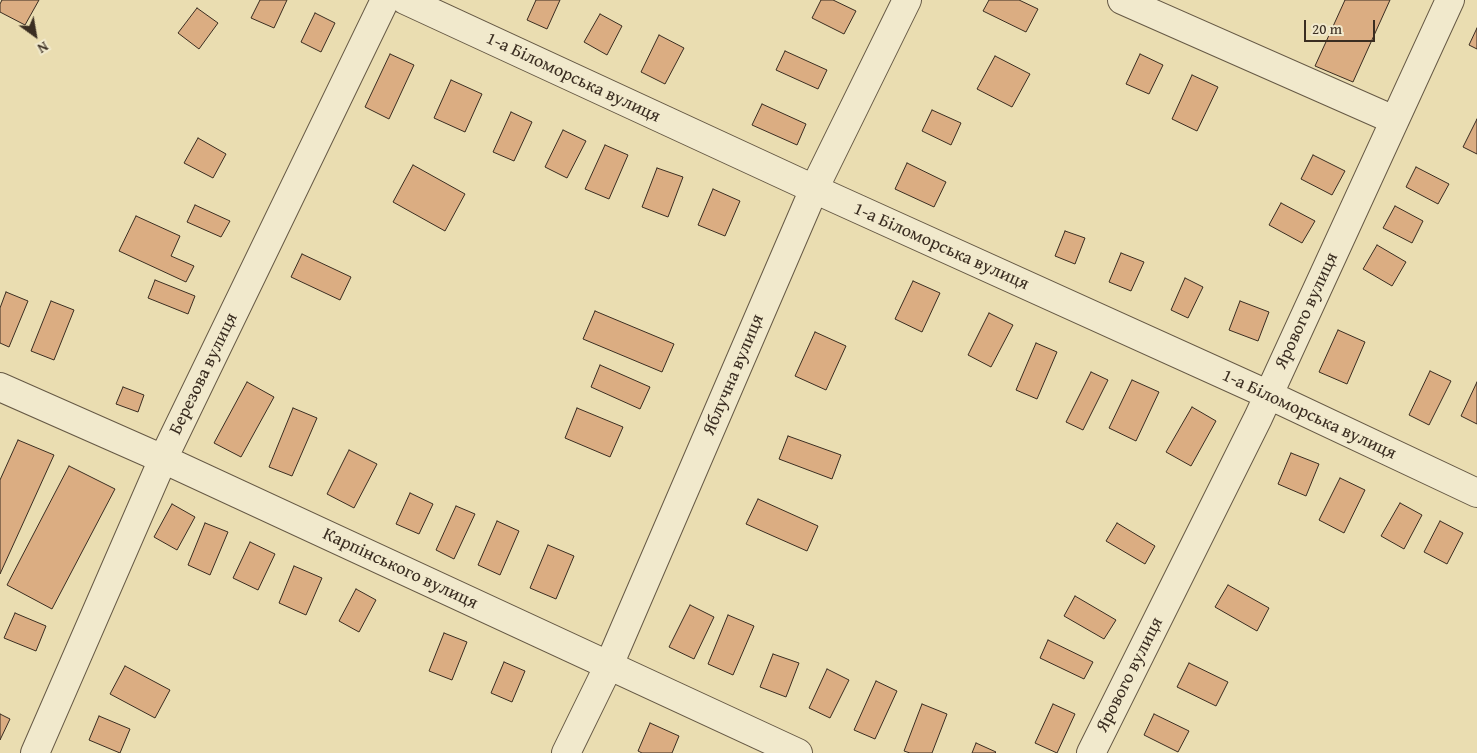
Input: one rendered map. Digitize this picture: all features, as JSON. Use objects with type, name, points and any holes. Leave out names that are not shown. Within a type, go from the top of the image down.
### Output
[{"type":"street","name":"Березова вулиця","points":[[35,753],[163,459],[385,0]]},
{"type":"street","name":"1-а Біломорська вулиця","points":[[405,0],[814,189],[1269,395],[1477,494]]},
{"type":"street","name":"Яблучна вулиця","points":[[566,753],[609,666],[814,189],[907,0]]},
{"type":"street","points":[[1122,0],[1394,120]]},
{"type":"street","name":"Ярового вулиця","points":[[1091,753],[1269,395],[1450,0]]},
{"type":"street","name":"Карпінського вулиця","points":[[0,387],[163,459],[798,753]]},
{"type":"building","points":[[2,0],[39,0],[25,25],[0,12]]},
{"type":"building","points":[[260,0],[287,0],[274,28],[251,18]]},
{"type":"building","points":[[536,0],[560,0],[547,29],[527,20]]},
{"type":"building","points":[[821,0],[833,0],[856,11],[844,34],[812,18]]},
{"type":"building","points":[[989,0],[1019,0],[1038,9],[1026,32],[983,11]]},
{"type":"building","points":[[1345,0],[1390,0],[1353,82],[1315,66]]},
{"type":"building","points":[[197,8],[218,23],[199,49],[178,33]]},
{"type":"building","points":[[315,13],[335,23],[321,52],[301,42]]},
{"type":"building","points":[[600,14],[622,26],[607,55],[584,42]]},
{"type":"building","points":[[1477,28],[1477,49],[1469,45]]},
{"type":"building","points":[[659,35],[684,48],[665,84],[641,72]]},
{"type":"building","points":[[785,51],[827,70],[818,89],[776,70]]},
{"type":"building","points":[[390,54],[414,65],[389,119],[365,107]]},
{"type":"building","points":[[1140,54],[1163,65],[1149,94],[1126,84]]},
{"type":"building","points":[[995,56],[1030,74],[1012,107],[977,89]]},
{"type":"building","points":[[1192,75],[1218,87],[1197,131],[1172,119]]},
{"type":"building","points":[[451,80],[482,94],[465,132],[434,118]]},
{"type":"building","points":[[762,104],[806,124],[797,145],[752,125]]},
{"type":"building","points":[[932,110],[961,123],[951,145],[922,131]]},
{"type":"building","points":[[511,112],[532,122],[514,161],[493,152]]},
{"type":"building","points":[[1477,119],[1477,154],[1463,147]]},
{"type":"building","points":[[563,130],[586,141],[567,178],[545,167]]},
{"type":"building","points":[[198,138],[226,154],[213,178],[184,163]]},
{"type":"building","points":[[605,145],[628,155],[609,199],[585,189]]},
{"type":"building","points":[[1313,155],[1345,171],[1332,195],[1301,179]]},
{"type":"building","points":[[907,163],[946,182],[934,207],[895,189]]},
{"type":"building","points":[[413,165],[465,194],[445,231],[393,202]]},
{"type":"building","points":[[1416,167],[1449,184],[1438,204],[1406,187]]},
{"type":"building","points":[[657,168],[683,177],[668,217],[642,207]]},
{"type":"building","points":[[713,189],[740,201],[725,236],[698,225]]},
{"type":"building","points":[[1281,203],[1315,221],[1302,243],[1269,225]]},
{"type":"building","points":[[195,205],[230,221],[221,237],[187,222]]},
{"type":"building","points":[[1395,206],[1423,221],[1412,243],[1383,228]]},
{"type":"building","points":[[136,216],[180,236],[171,256],[194,266],[186,282],[119,251]]},
{"type":"building","points":[[1065,231],[1085,238],[1075,264],[1055,256]]},
{"type":"building","points":[[1377,245],[1406,262],[1392,286],[1363,269]]},
{"type":"building","points":[[1121,253],[1144,262],[1131,291],[1109,282]]},
{"type":"building","points":[[302,254],[351,277],[340,300],[291,277]]},
{"type":"building","points":[[1185,278],[1203,287],[1188,318],[1171,310]]},
{"type":"building","points":[[155,280],[195,296],[188,314],[148,298]]},
{"type":"building","points":[[913,281],[940,293],[922,332],[895,319]]},
{"type":"building","points":[[6,292],[28,301],[9,347],[0,343],[0,308]]},
{"type":"building","points":[[51,301],[74,310],[54,360],[31,351]]},
{"type":"building","points":[[1240,301],[1269,312],[1258,341],[1229,330]]},
{"type":"building","points":[[595,311],[674,344],[662,372],[583,339]]},
{"type":"building","points":[[989,313],[1013,325],[991,367],[968,355]]},
{"type":"building","points":[[1338,330],[1365,342],[1347,384],[1319,372]]},
{"type":"building","points":[[815,332],[846,346],[826,390],[795,376]]},
{"type":"building","points":[[1036,343],[1057,352],[1037,399],[1016,390]]},
{"type":"building","points":[[600,365],[650,387],[640,409],[591,387]]},
{"type":"building","points":[[1430,371],[1451,381],[1429,425],[1409,415]]},
{"type":"building","points":[[1091,372],[1108,380],[1083,430],[1066,422]]},
{"type":"building","points":[[1132,380],[1159,392],[1136,441],[1109,428]]},
{"type":"building","points":[[247,382],[274,397],[241,457],[214,443]]},
{"type":"building","points":[[1477,382],[1477,424],[1461,416]]},
{"type":"building","points":[[123,387],[144,395],[138,412],[116,404]]},
{"type":"building","points":[[1192,407],[1216,421],[1191,466],[1166,452]]},
{"type":"building","points":[[293,408],[317,418],[292,476],[269,467]]},
{"type":"building","points":[[577,408],[623,427],[610,457],[565,438]]},
{"type":"building","points":[[788,436],[841,455],[832,479],[779,459]]},
{"type":"building","points":[[18,440],[54,455],[0,574],[0,480]]},
{"type":"building","points":[[349,450],[377,464],[354,508],[327,494]]},
{"type":"building","points":[[1291,453],[1319,464],[1306,496],[1278,484]]},
{"type":"building","points":[[69,466],[115,489],[52,609],[7,585]]},
{"type":"building","points":[[1340,478],[1365,490],[1344,533],[1319,520]]},
{"type":"building","points":[[410,493],[433,504],[419,534],[396,524]]},
{"type":"building","points":[[758,499],[818,526],[807,551],[746,524]]},
{"type":"building","points":[[1400,503],[1422,515],[1404,549],[1381,536]]},
{"type":"building","points":[[172,504],[195,517],[177,550],[154,537]]},
{"type":"building","points":[[456,506],[475,514],[454,559],[436,550]]},
{"type":"building","points":[[497,521],[519,531],[500,575],[478,565]]},
{"type":"building","points":[[1440,521],[1463,533],[1447,564],[1424,552]]},
{"type":"building","points":[[205,523],[228,532],[210,575],[188,565]]},
{"type":"building","points":[[1117,523],[1155,546],[1145,564],[1106,541]]},
{"type":"building","points":[[250,542],[275,554],[258,590],[233,578]]},
{"type":"building","points":[[548,545],[574,556],[556,599],[530,588]]},
{"type":"building","points":[[294,566],[322,578],[306,615],[279,603]]},
{"type":"building","points":[[1228,585],[1269,608],[1257,631],[1215,607]]},
{"type":"building","points":[[356,589],[376,600],[359,632],[339,621]]},
{"type":"building","points":[[1075,596],[1116,620],[1104,639],[1064,616]]},
{"type":"building","points":[[690,605],[714,617],[694,659],[669,647]]},
{"type":"building","points":[[15,613],[46,626],[36,651],[4,638]]},
{"type":"building","points":[[728,615],[754,626],[733,675],[708,664]]},
{"type":"building","points":[[444,633],[467,642],[452,680],[429,671]]},
{"type":"building","points":[[1048,640],[1093,662],[1084,679],[1040,658]]},
{"type":"building","points":[[773,654],[799,663],[786,697],[760,687]]},
{"type":"building","points":[[504,662],[525,671],[512,702],[491,693]]},
{"type":"building","points":[[1189,663],[1228,682],[1216,706],[1177,687]]},
{"type":"building","points":[[125,666],[170,690],[155,718],[110,694]]},
{"type":"building","points":[[827,669],[849,680],[830,718],[809,708]]},
{"type":"building","points":[[876,681],[897,691],[875,739],[854,730]]},
{"type":"building","points":[[922,704],[947,714],[932,753],[910,753],[904,751]]},
{"type":"building","points":[[1053,704],[1075,714],[1057,753],[1035,743]]},
{"type":"building","points":[[0,714],[10,719],[0,740]]},
{"type":"building","points":[[1154,714],[1189,731],[1178,752],[1144,735]]},
{"type":"building","points":[[99,716],[130,729],[120,753],[89,740]]},
{"type":"building","points":[[650,723],[679,736],[672,753],[642,753],[638,751]]},
{"type":"building","points":[[976,743],[996,752],[972,753]]}]
